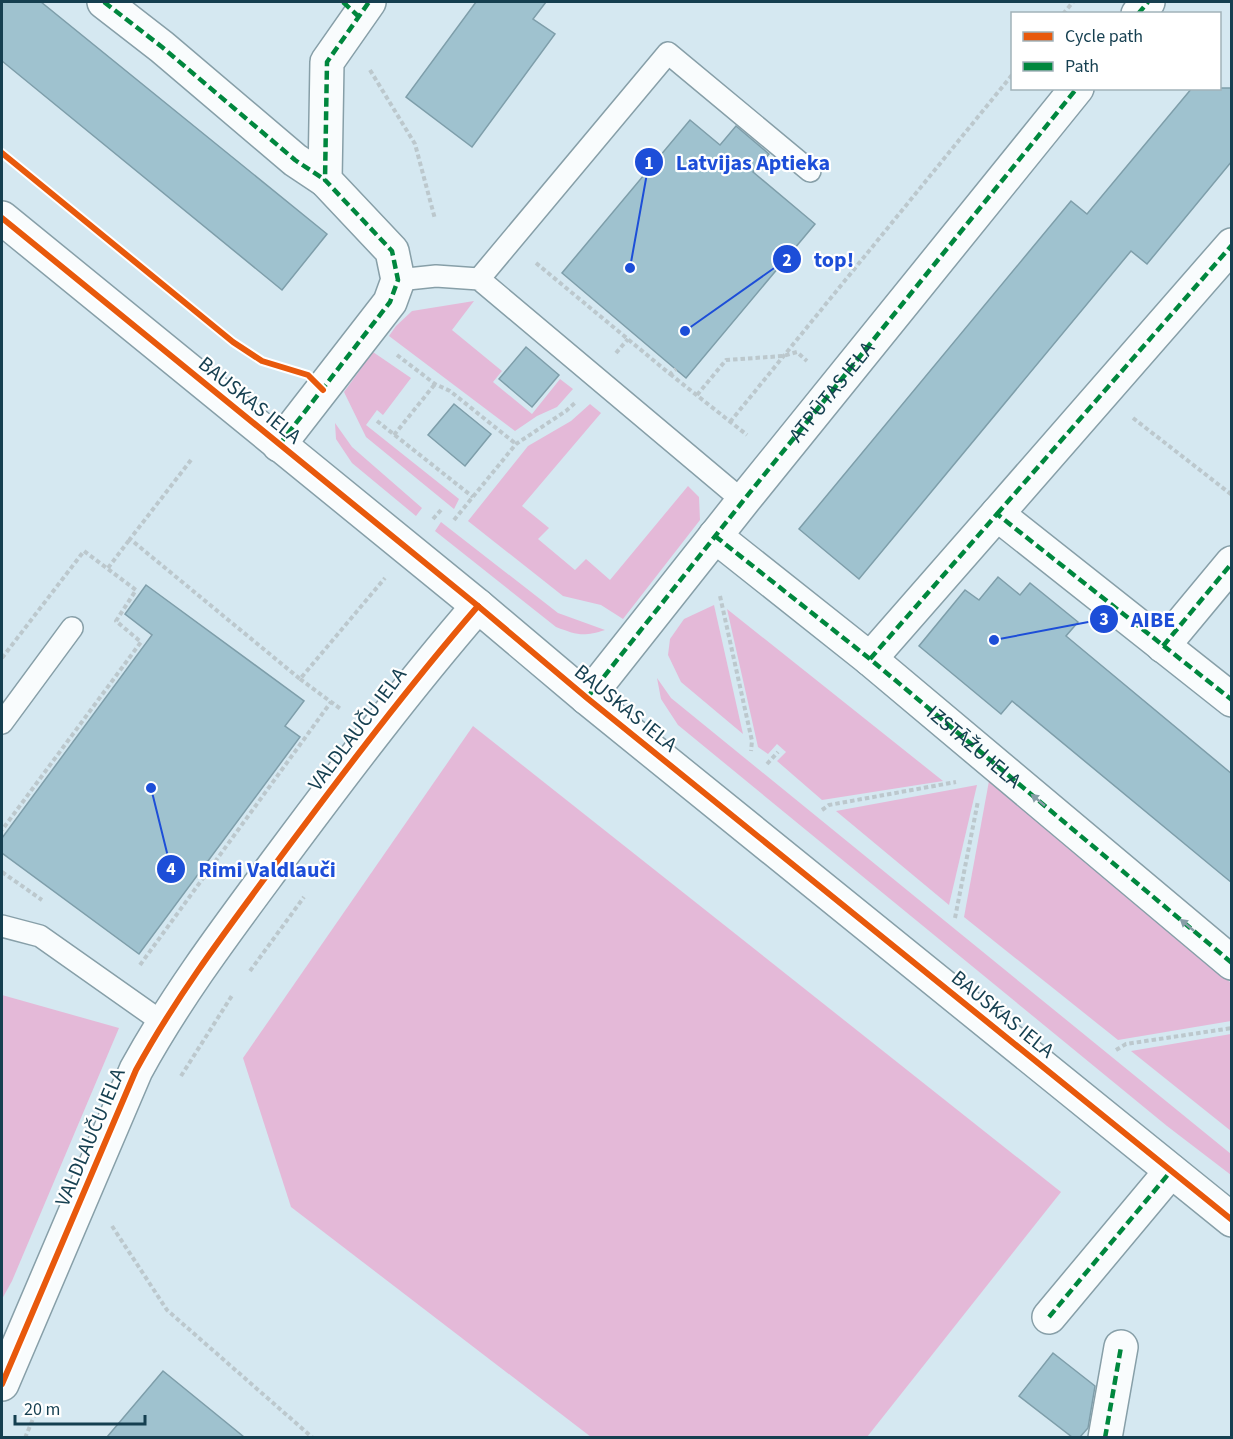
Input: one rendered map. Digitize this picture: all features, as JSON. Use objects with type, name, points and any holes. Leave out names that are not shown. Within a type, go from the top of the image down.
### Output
[{"type":"street","points":[[104,2],[162,47],[295,160],[324,180],[392,251],[398,280],[390,302],[279,445]]},
{"type":"street","points":[[324,180],[327,62],[353,15]]},
{"type":"street","name":"ATPŪTAS IELA","points":[[587,698],[1075,90]]},
{"type":"street","name":"BAUSKAS IELA","points":[[2,218],[408,548],[587,698],[1232,1220]]},
{"type":"street","points":[[870,659],[1232,245]]},
{"type":"street","points":[[997,514],[1232,700]]},
{"type":"street","name":"IZSTĀŽU IELA","points":[[715,536],[870,659],[989,770],[1232,963]]},
{"type":"street","points":[[1163,646],[1232,563]]},
{"type":"street","name":"VALDLAUČU IELA","points":[[2,1384],[136,1070],[162,1022],[301,829],[429,663],[478,606]]},
{"type":"street","points":[[1049,1317],[1171,1171]]},
{"type":"street","points":[[1105,1437],[1121,1347]]},
{"type":"lane","points":[[479,279],[668,53],[810,171]]},
{"type":"lane","points":[[398,280],[436,276],[479,279],[743,501]]},
{"type":"lane","points":[[2,723],[72,628]]},
{"type":"lane","points":[[2,926],[40,936],[162,1022]]},
{"type":"path","points":[[353,15],[359,52],[415,144],[435,219]]},
{"type":"path","points":[[730,422],[1011,76]]},
{"type":"path","points":[[510,242],[750,438],[717,478]]},
{"type":"path","points":[[367,332],[435,384],[450,390],[516,444]]},
{"type":"path","points":[[454,520],[516,444],[566,411],[628,339]]},
{"type":"path","points":[[697,395],[726,360],[783,356],[797,352],[836,387]]},
{"type":"path","points":[[670,374],[676,369]]},
{"type":"path","points":[[394,435],[435,384]]},
{"type":"path","points":[[1102,393],[1232,495]]},
{"type":"path","points":[[376,421],[473,497]]},
{"type":"path","points":[[108,568],[191,460]]},
{"type":"path","points":[[300,679],[441,510]]},
{"type":"path","points":[[130,539],[300,679],[345,712]]},
{"type":"path","points":[[2,658],[84,550],[136,590],[116,621],[141,642],[2,830]]},
{"type":"path","points":[[720,602],[752,741],[751,751]]},
{"type":"path","points":[[140,965],[331,702]]},
{"type":"path","points":[[767,765],[778,752]]},
{"type":"path","points":[[822,810],[829,805],[989,770],[954,918]]},
{"type":"path","points":[[245,978],[308,891]]},
{"type":"path","points":[[178,1081],[237,987]]},
{"type":"path","points":[[1116,1050],[1126,1044],[1232,1028]]},
{"type":"path","points":[[111,1225],[168,1310],[313,1437]]},
{"type":"shaded area","points":[[474,301],[452,330],[502,371],[493,382],[532,414],[560,379],[573,389],[557,407],[537,416],[515,431],[389,336],[412,311]]},
{"type":"shaded area","points":[[373,352],[411,378],[383,415],[377,410],[366,425],[459,499],[454,509],[366,437],[344,392]]},
{"type":"shaded area","points":[[590,404],[601,413],[522,506],[549,528],[538,539],[575,570],[586,559],[610,580],[688,486],[699,497],[700,520],[623,619],[601,605],[563,596],[468,521],[528,446],[571,421]]},
{"type":"shaded area","points":[[335,423],[352,447],[422,508],[416,516],[352,463],[336,439]]},
{"type":"shaded area","points":[[441,522],[558,613],[605,630],[580,634],[556,627],[435,531]]},
{"type":"shaded area","points":[[714,605],[743,734],[681,682],[668,655],[670,639],[684,619]]},
{"type":"shaded area","points":[[727,609],[943,781],[822,800],[777,761],[786,752],[777,744],[768,754],[758,747]]},
{"type":"shaded area","points":[[657,678],[671,698],[1231,1154],[1231,1175],[1167,1126],[678,725],[661,699]]},
{"type":"shaded area","points":[[473,726],[1061,1192],[867,1437],[591,1437],[291,1207],[243,1058]]},
{"type":"shaded area","points":[[993,775],[1231,983],[1231,1021],[1118,1040],[964,917],[989,781]]},
{"type":"shaded area","points":[[977,785],[949,905],[836,811]]},
{"type":"shaded area","points":[[2,995],[119,1028],[12,1281],[2,1299]]},
{"type":"shaded area","points":[[1231,1034],[1231,1131],[1131,1051]]},
{"type":"building","points":[[2,2],[41,2],[327,234],[282,290],[2,61]]},
{"type":"building","points":[[476,2],[546,2],[533,19],[555,34],[472,147],[406,97]]},
{"type":"building","points":[[1232,88],[1232,161],[1147,264],[1131,251],[859,579],[799,529],[1071,201],[1087,214],[1190,90]]},
{"type":"building","points":[[690,120],[720,145],[736,126],[769,154],[753,172],[815,224],[686,378],[562,273]]},
{"type":"building","points":[[526,347],[559,375],[532,407],[499,379]]},
{"type":"building","points":[[454,404],[491,434],[465,466],[428,435]]},
{"type":"building","points":[[998,577],[1020,595],[1030,583],[1078,622],[1066,636],[1232,774],[1232,883],[1012,701],[1001,714],[919,646],[965,590],[979,600]]},
{"type":"building","points":[[146,585],[304,701],[285,726],[300,737],[139,954],[2,853],[2,838],[152,635],[125,614]]},
{"type":"building","points":[[1053,1353],[1095,1386],[1088,1428],[1080,1437],[1072,1437],[1019,1396]]},
{"type":"building","points":[[163,1371],[244,1437],[107,1437]]},
{"type":"marked path","points":[[104,2],[162,47],[295,160],[325,180]]},
{"type":"marked path","points":[[343,2],[359,17]]},
{"type":"marked path","points":[[279,445],[390,302],[398,280],[392,251],[325,180],[327,62],[369,2]]},
{"type":"marked path","points":[[1140,12],[1148,2]]},
{"type":"marked path","points":[[587,698],[1075,90]]},
{"type":"marked path","points":[[997,514],[1232,245]]},
{"type":"marked path","points":[[870,659],[997,514],[1232,700]]},
{"type":"marked path","points":[[715,536],[870,659],[1232,963]]},
{"type":"marked path","points":[[1163,646],[1232,563]]},
{"type":"marked path","points":[[1049,1317],[1171,1171]]},
{"type":"marked path","points":[[1105,1438],[1121,1347]]},
{"type":"cycle path","points":[[2,153],[233,342],[262,361],[308,375],[323,390]]},
{"type":"cycle path","points":[[2,218],[478,606],[587,698],[1232,1220]]},
{"type":"cycle path","points":[[2,1384],[136,1070],[168,1015],[303,827],[401,699],[478,606]]},
{"type":"place","name":"Latvijas Aptieka","points":[[630,268]]},
{"type":"place","name":"top!","points":[[685,331]]},
{"type":"place","name":"AIBE","points":[[994,640]]},
{"type":"place","name":"Rimi Valdlauči","points":[[151,788]]}]
